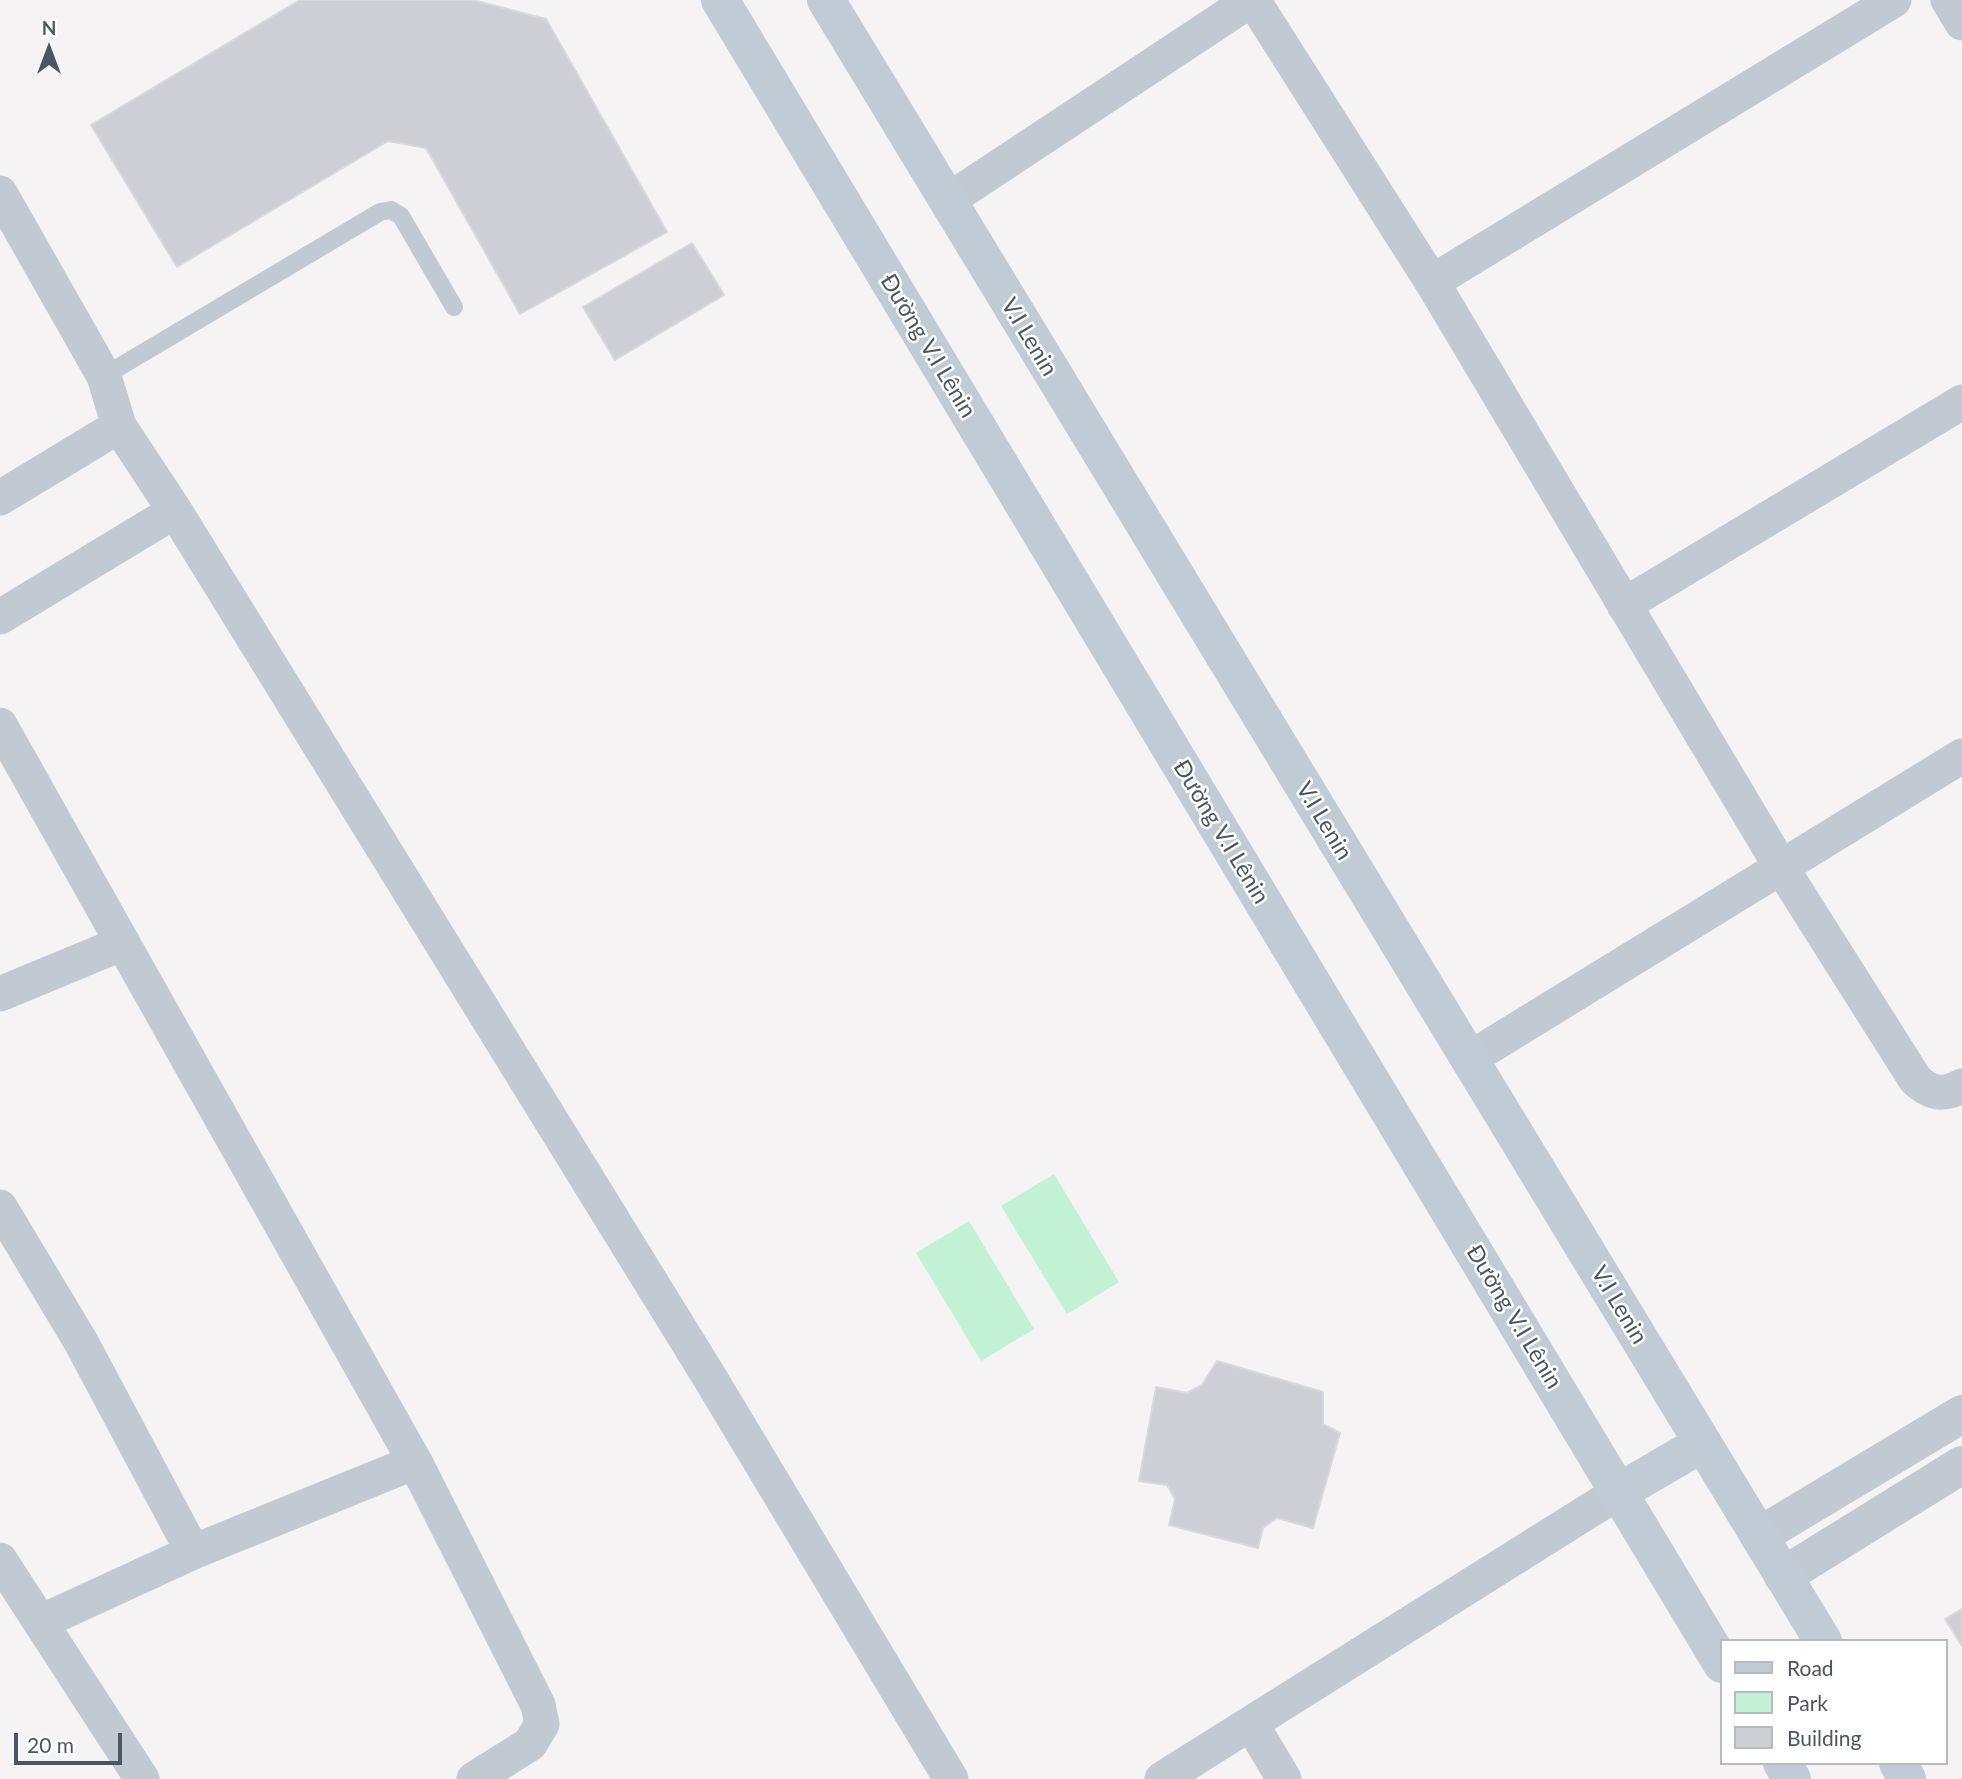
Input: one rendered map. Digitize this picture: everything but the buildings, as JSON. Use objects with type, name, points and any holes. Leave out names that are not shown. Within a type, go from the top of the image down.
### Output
[{"type":"main road","name":"Đường V.I Lênin","points":[[720,0],[1720,1661]]},
{"type":"main road","name":"V.I Lenin","points":[[827,0],[1822,1639]]},
{"type":"main road","points":[[1619,1493],[1703,1443]]},
{"type":"street","points":[[947,201],[1252,0],[1432,282],[1781,867],[1914,1079],[1925,1089],[1936,1093],[1948,1093],[1962,1086]]},
{"type":"street","points":[[1432,282],[1894,0]]},
{"type":"street","points":[[1948,0],[1962,23]]},
{"type":"street","points":[[0,193],[104,376],[119,426],[175,511],[700,1362],[951,1779]]},
{"type":"street","points":[[1624,605],[1962,402]]},
{"type":"street","points":[[0,498],[119,426]]},
{"type":"street","points":[[0,617],[175,511]]},
{"type":"street","points":[[0,725],[415,1462],[542,1716],[539,1733],[530,1744],[474,1779]]},
{"type":"street","points":[[1469,1059],[1962,756]]},
{"type":"street","points":[[0,994],[123,943]]},
{"type":"street","points":[[0,1208],[80,1342],[193,1552]]},
{"type":"street","points":[[1759,1536],[1962,1414]]},
{"type":"street","points":[[41,1622],[193,1552],[415,1462]]},
{"type":"street","points":[[1783,1576],[1962,1465]]},
{"type":"street","points":[[1162,1779],[1619,1493]]},
{"type":"street","points":[[0,1560],[142,1779]]},
{"type":"street","points":[[1252,1725],[1284,1779]]},
{"type":"lane","points":[[104,376],[380,212],[391,210],[401,216],[454,307]]},
{"type":"green space","points":[[1054,1174],[1119,1282],[1067,1314],[1001,1206]]},
{"type":"green space","points":[[969,1221],[1034,1329],[981,1361],[916,1253]]}]
